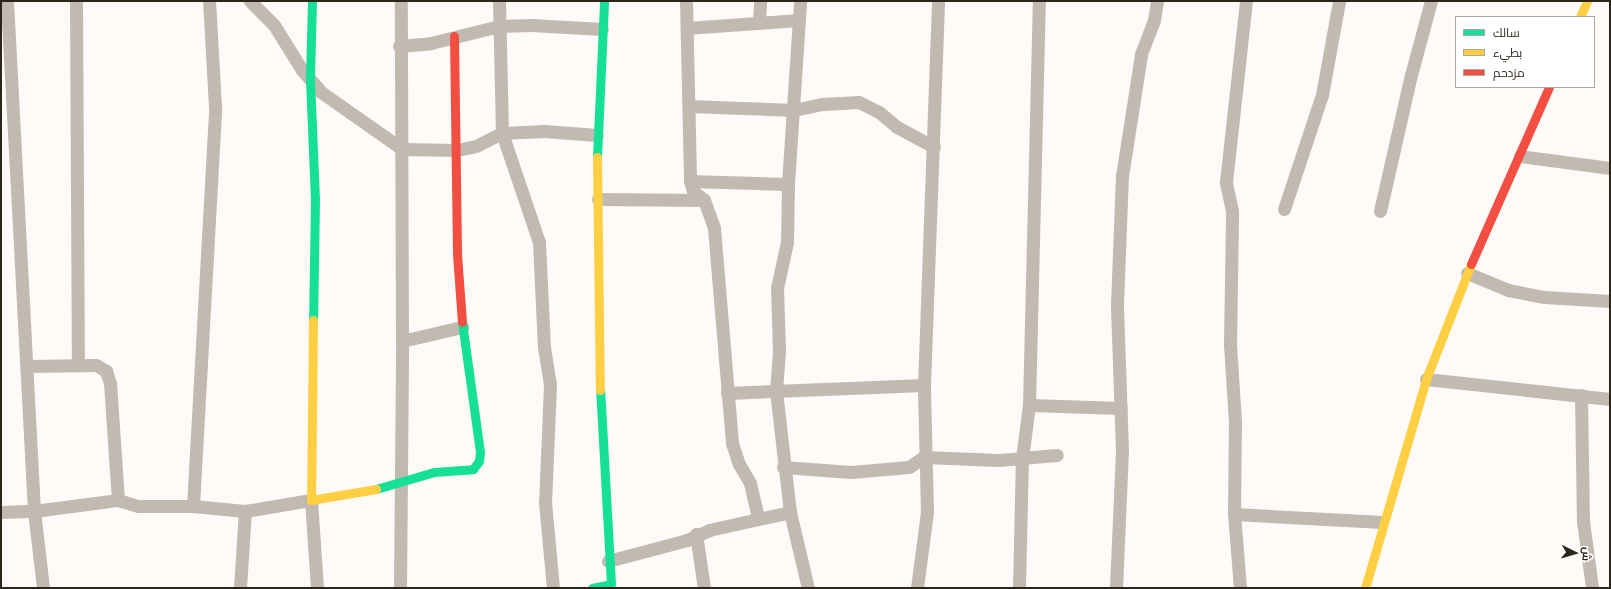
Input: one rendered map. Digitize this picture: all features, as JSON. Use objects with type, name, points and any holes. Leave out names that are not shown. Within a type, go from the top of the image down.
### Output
[{"type":"street","points":[[7,1],[28,366],[34,511],[43,588]]},
{"type":"street","points":[[76,1],[78,365]]},
{"type":"street","points":[[193,506],[215,107],[209,1]]},
{"type":"street","points":[[250,1],[274,25],[310,80],[333,102],[402,149],[457,150],[476,146],[502,133],[544,131],[597,135]]},
{"type":"street","points":[[312,1],[310,80],[315,199],[311,500],[317,588]]},
{"type":"street","points":[[400,588],[402,149],[399,46],[401,1]]},
{"type":"street","points":[[499,1],[502,133],[539,242],[544,347],[550,385],[545,502],[553,588]]},
{"type":"street","points":[[592,588],[611,584],[608,562],[598,338],[597,135],[604,1]]},
{"type":"street","points":[[686,1],[690,181],[693,191],[704,200],[714,228],[732,443],[738,464],[750,483],[758,518]]},
{"type":"street","points":[[760,1],[760,23]]},
{"type":"street","points":[[800,1],[788,184],[787,242],[776,288],[779,351],[776,391],[783,467],[790,512],[808,588]]},
{"type":"street","points":[[917,588],[927,512],[924,457],[924,385],[934,147],[938,1]]},
{"type":"street","points":[[1019,588],[1022,459],[1030,405],[1039,1]]},
{"type":"street","points":[[1116,588],[1122,450],[1117,305],[1122,176],[1141,54],[1154,20],[1157,1]]},
{"type":"street","points":[[1240,588],[1234,514],[1235,422],[1230,344],[1232,211],[1226,182],[1246,1]]},
{"type":"street","points":[[1284,209],[1322,95],[1339,1]]},
{"type":"street","points":[[1380,211],[1411,75],[1431,1]]},
{"type":"street","points":[[1580,16],[1587,1]]},
{"type":"street","points":[[687,28],[799,20]]},
{"type":"street","points":[[399,46],[431,43],[454,36],[499,26],[531,25],[602,29]]},
{"type":"street","points":[[1,512],[34,511],[118,500],[138,506],[193,506],[245,511],[365,492],[434,472],[473,469],[479,461],[480,452],[462,327],[457,254],[457,150],[454,36]]},
{"type":"street","points":[[1365,588],[1382,522],[1426,379],[1468,273],[1549,88]]},
{"type":"street","points":[[689,106],[794,110],[822,104],[859,102],[879,112],[897,127],[934,147]]},
{"type":"street","points":[[1520,156],[1610,168]]},
{"type":"street","points":[[690,181],[788,184]]},
{"type":"street","points":[[598,199],[704,200]]},
{"type":"street","points":[[1468,273],[1508,290],[1544,297],[1610,302]]},
{"type":"street","points":[[402,341],[462,327]]},
{"type":"street","points":[[28,366],[96,365],[106,371],[110,383],[118,500]]},
{"type":"street","points":[[1426,379],[1610,399]]},
{"type":"street","points":[[728,393],[924,385]]},
{"type":"street","points":[[1581,395],[1583,521],[1592,588]]},
{"type":"street","points":[[1030,405],[1121,408]]},
{"type":"street","points":[[783,467],[851,472],[909,467],[924,457],[1022,459],[1057,455]]},
{"type":"street","points":[[240,588],[245,511]]},
{"type":"street","points":[[608,562],[687,540],[696,534],[758,518],[790,512]]},
{"type":"street","points":[[1234,514],[1382,522]]},
{"type":"street","points":[[696,534],[704,588]]},
{"type":"traffic: fast","points":[[312,1],[310,80],[315,199],[313,320]]},
{"type":"traffic: fast","points":[[597,157],[604,1]]},
{"type":"traffic: fast","points":[[376,489],[434,472],[473,469],[479,461],[480,452],[462,322]]},
{"type":"traffic: fast","points":[[592,588],[611,584],[600,390]]},
{"type":"traffic: slow","points":[[1580,16],[1587,1]]},
{"type":"traffic: slow","points":[[597,157],[600,390]]},
{"type":"traffic: slow","points":[[1365,588],[1426,379],[1471,264]]},
{"type":"traffic: slow","points":[[313,320],[311,500],[376,489]]},
{"type":"traffic: jam","points":[[454,36],[457,254],[462,322]]},
{"type":"traffic: jam","points":[[1471,264],[1549,88]]}]
